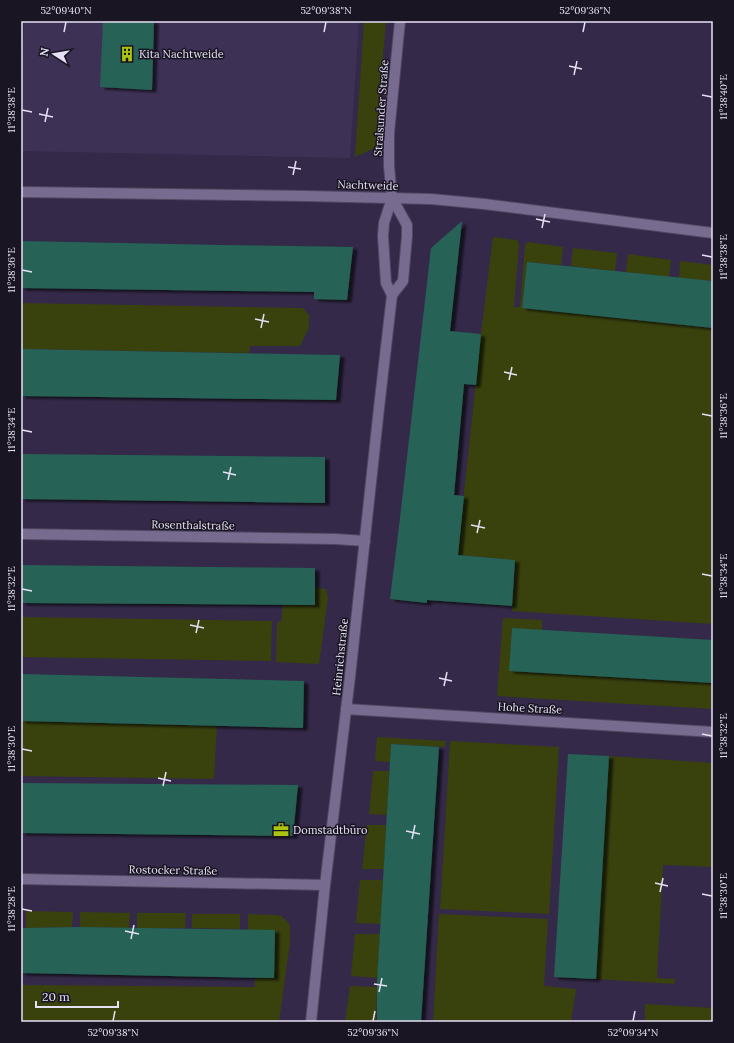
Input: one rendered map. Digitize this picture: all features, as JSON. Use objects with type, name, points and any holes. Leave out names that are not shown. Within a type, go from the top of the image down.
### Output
[{"type":"street","name":"Stralsunder Straße","points":[[392,198],[389,166],[389,133],[400,21]]},
{"type":"street","name":"Nachtweide","points":[[21,192],[431,199],[484,204],[713,233]]},
{"type":"street","name":"Heinrichstraße","points":[[392,198],[384,223],[383,236],[386,283],[392,295]]},
{"type":"street","name":"Heinrichstraße","points":[[311,1022],[325,885],[392,295],[403,281],[407,225],[392,198]]},
{"type":"street","name":"Rosenthalstraße","points":[[21,534],[365,540]]},
{"type":"street","name":"Hohe Straße","points":[[346,709],[713,732]]},
{"type":"street","name":"Rostocker Straße","points":[[21,878],[325,885]]},
{"type":"shaded area","points":[[24,21],[359,21],[350,158],[21,151]]},
{"type":"green space","points":[[364,21],[386,21],[375,148],[355,157]]},
{"type":"green space","points":[[493,237],[517,240],[519,245],[514,307],[520,307],[525,245],[528,242],[563,247],[561,265],[527,262],[522,308],[713,328],[713,624],[512,611],[515,560],[456,555],[458,549]]},
{"type":"green space","points":[[573,248],[617,253],[615,271],[571,266]]},
{"type":"green space","points":[[628,254],[671,260],[669,277],[626,272]]},
{"type":"green space","points":[[680,261],[713,265],[713,281],[679,278]]},
{"type":"green space","points":[[21,303],[303,308],[309,315],[309,328],[300,346],[250,346],[249,353],[21,349]]},
{"type":"green space","points":[[315,588],[326,589],[328,598],[319,664],[276,662],[277,622],[281,622],[283,605],[314,605]]},
{"type":"green space","points":[[21,617],[272,621],[271,661],[21,657]]},
{"type":"green space","points":[[503,618],[542,620],[542,630],[512,629],[510,671],[713,683],[713,709],[497,696]]},
{"type":"green space","points":[[21,721],[217,726],[214,779],[21,776]]},
{"type":"green space","points":[[377,737],[446,741],[445,747],[391,744],[390,762],[375,761]]},
{"type":"green space","points":[[450,741],[559,747],[549,914],[440,909]]},
{"type":"green space","points":[[609,756],[713,763],[713,867],[663,865],[657,978],[675,979],[674,984],[596,979]]},
{"type":"green space","points":[[373,771],[389,771],[387,815],[369,814]]},
{"type":"green space","points":[[367,825],[386,825],[384,869],[362,869]]},
{"type":"green space","points":[[360,880],[383,880],[381,924],[356,923]]},
{"type":"green space","points":[[26,911],[73,912],[72,927],[26,928]]},
{"type":"green space","points":[[80,912],[130,913],[129,928],[80,927]]},
{"type":"green space","points":[[137,913],[186,913],[185,928],[137,928]]},
{"type":"green space","points":[[192,914],[240,914],[240,929],[192,928]]},
{"type":"green space","points":[[248,914],[281,916],[290,926],[290,943],[279,1022],[21,1022],[21,985],[255,987],[255,978],[273,978],[275,930],[248,930]]},
{"type":"green space","points":[[439,914],[548,919],[544,986],[576,989],[571,1022],[433,1022]]},
{"type":"green space","points":[[355,934],[380,934],[378,978],[351,976]]},
{"type":"green space","points":[[350,986],[377,987],[376,1022],[345,1022]]},
{"type":"green space","points":[[645,1004],[713,1008],[713,1022],[645,1022]]},
{"type":"building","name":"Kita Nachtweide","points":[[103,21],[154,21],[152,90],[100,87]]},
{"type":"building","points":[[462,221],[450,331],[481,334],[476,385],[464,384],[454,495],[464,496],[458,555],[515,560],[512,606],[427,600],[427,603],[390,599],[431,248]]},
{"type":"building","points":[[21,241],[353,247],[347,300],[314,299],[314,292],[21,288]]},
{"type":"building","points":[[527,262],[713,281],[713,328],[522,308]]},
{"type":"building","points":[[21,349],[340,355],[336,400],[21,396]]},
{"type":"building","points":[[21,454],[325,457],[325,503],[21,499]]},
{"type":"building","points":[[21,565],[315,568],[315,605],[21,603]]},
{"type":"building","points":[[512,628],[713,640],[713,683],[509,671]]},
{"type":"building","points":[[21,674],[304,681],[303,728],[21,721]]},
{"type":"building","points":[[391,744],[439,747],[421,1022],[377,1022],[377,982]]},
{"type":"building","points":[[568,754],[609,756],[596,979],[554,977]]},
{"type":"building","points":[[21,783],[298,785],[293,836],[21,833]]},
{"type":"building","points":[[80,927],[275,930],[274,978],[21,973],[21,928]]},
{"type":"place","name":"Kita Nachtweide","points":[[127,54]]},
{"type":"place","name":"Domstadtbüro","points":[[281,830]]}]
